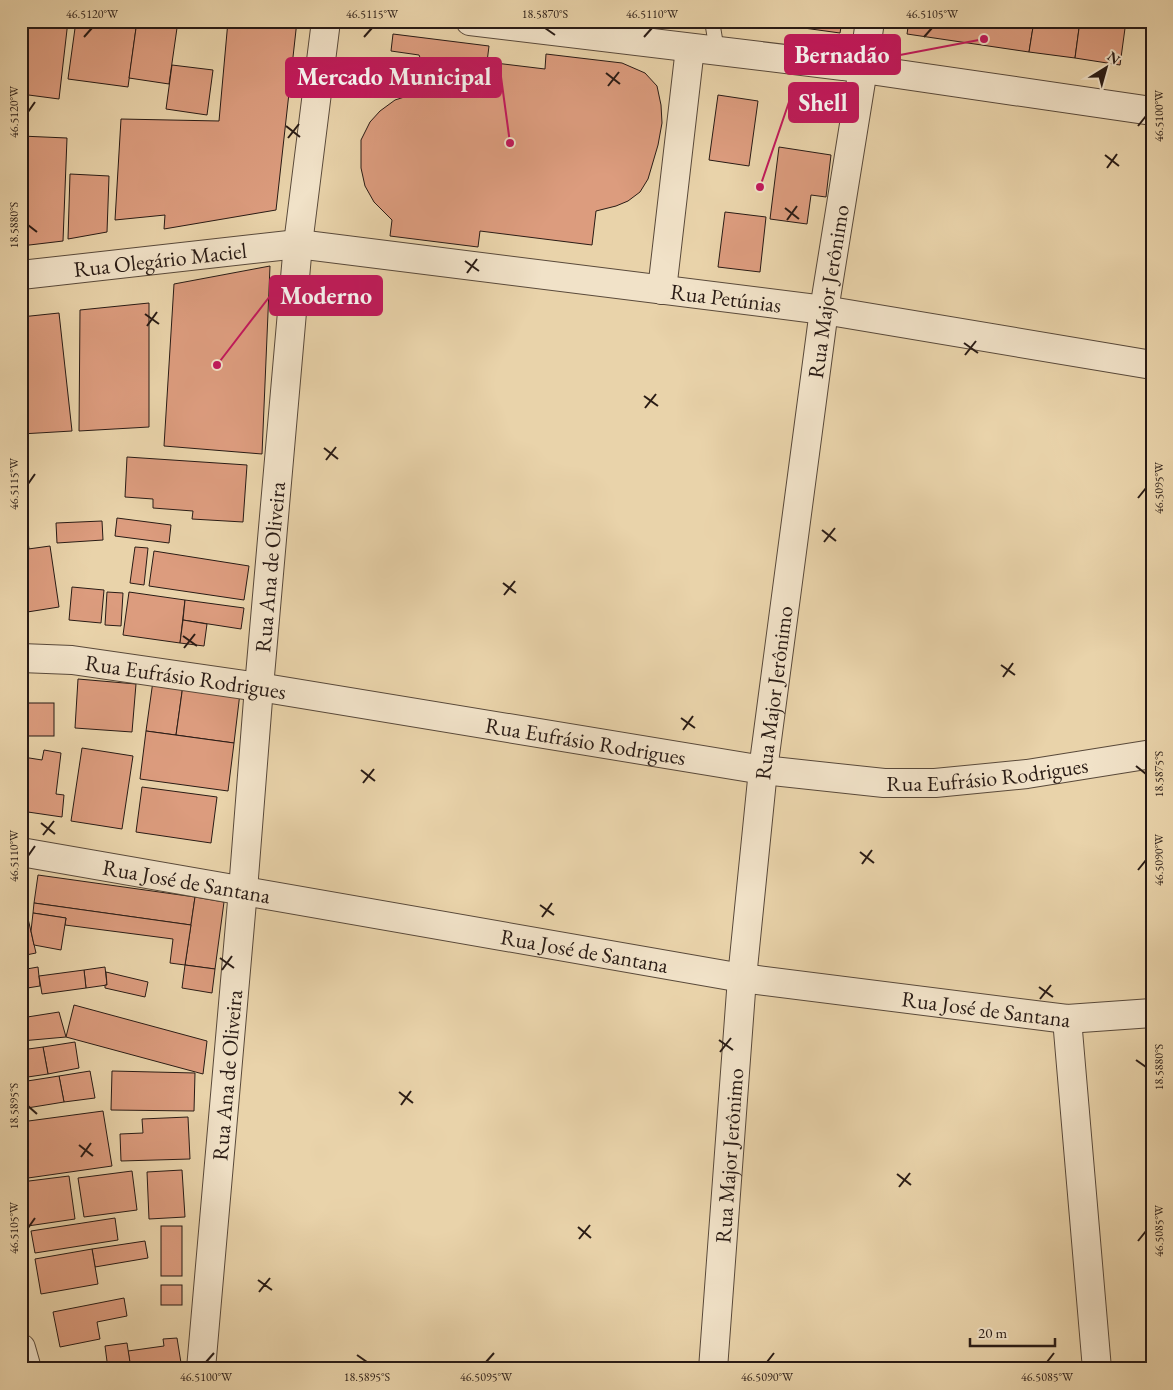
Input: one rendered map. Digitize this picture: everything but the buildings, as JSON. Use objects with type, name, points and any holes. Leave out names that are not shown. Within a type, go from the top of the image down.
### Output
[{"type":"street","name":"Rua Ana de Oliveira","points":[[201,1369],[243,890],[258,687],[298,244],[326,21]]},
{"type":"street","points":[[470,21],[864,69],[1152,110]]},
{"type":"street","name":"Rua Major Jerônimo","points":[[713,1369],[742,978],[763,770],[824,310],[864,69],[870,21]]},
{"type":"street","points":[[662,290],[690,48]]},
{"type":"street","name":"Rua Olegário Maciel","points":[[21,275],[298,244]]},
{"type":"street","name":"Rua Petúnias","points":[[298,244],[824,310],[1152,365]]},
{"type":"street","name":"Rua Eufrásio Rodrigues","points":[[21,658],[72,660],[258,687],[763,770],[884,782],[935,783],[1027,774],[1152,754]]},
{"type":"street","name":"Rua José de Santana","points":[[21,852],[742,978],[1067,1019],[1152,1013]]},
{"type":"street","points":[[1067,1019],[1098,1369]]},
{"type":"street","points":[[21,1348],[27,1369]]},
{"type":"lane","points":[[712,21],[717,51]]},
{"type":"place","name":"Bernadão","points":[[984,39]]},
{"type":"place","name":"Mercado Municipal","points":[[510,143]]},
{"type":"place","name":"Shell","points":[[760,187]]},
{"type":"place","name":"Moderno","points":[[217,365]]}]
